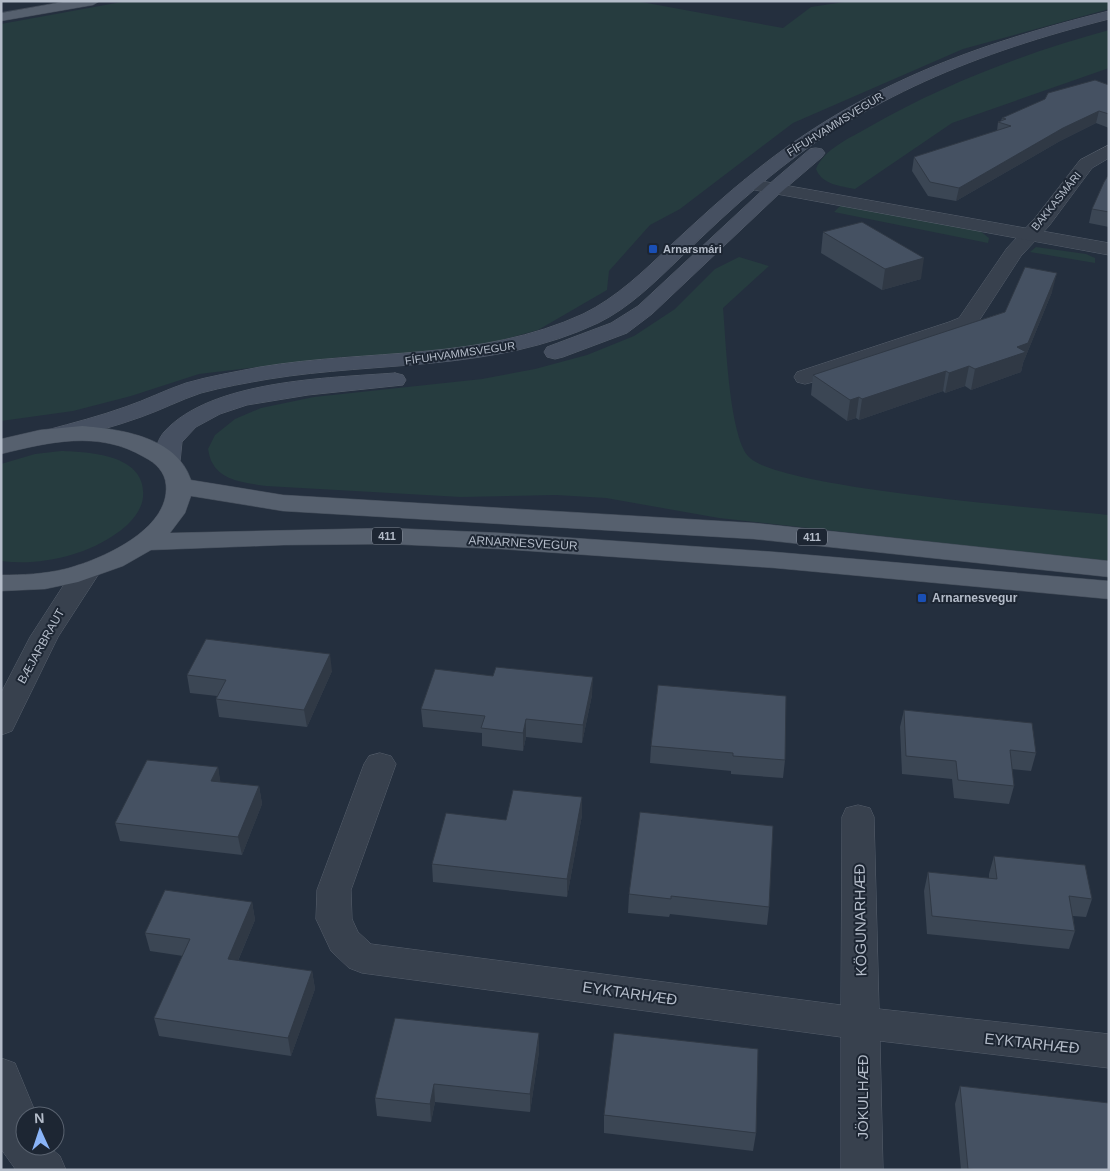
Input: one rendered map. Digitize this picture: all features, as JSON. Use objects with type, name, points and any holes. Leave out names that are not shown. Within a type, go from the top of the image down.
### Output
[{"type":"main road","points":[[1,17],[93,1]]},
{"type":"main road","name":"FÍFUHVAMMSVEGUR","points":[[55,435],[136,411],[183,392],[224,381],[276,371],[441,358],[514,347],[553,334],[592,317],[628,296],[767,182],[811,157],[841,135],[927,89],[1016,52],[1106,21]]},
{"type":"main road","name":"FÍFUHVAMMSVEGUR","points":[[168,462],[170,441],[180,428],[204,411],[242,400],[299,388],[396,380],[483,369],[550,354],[619,328],[645,310],[767,182],[802,142],[826,126],[876,96],[922,75],[994,47],[1106,21]]},
{"type":"main road","points":[[1,447],[19,441],[55,435],[90,434],[122,438],[149,448],[168,462],[176,473],[179,486]]},
{"type":"main road","name":"ARNARNESVEGUR","points":[[1,583],[49,580],[86,572],[121,557],[145,542],[160,529],[172,514],[178,500],[179,486]]},
{"type":"main road","name":"411","points":[[179,486],[283,502],[754,531],[1109,569]]},
{"type":"main road","name":"ARNARNESVEGUR","points":[[145,542],[380,536],[501,541],[775,560],[1109,590]]},
{"type":"street","name":"BAKKASMÁRI","points":[[1028,236],[1042,222],[1086,164],[1109,150]]},
{"type":"street","points":[[767,182],[838,201],[894,209],[1028,236],[1109,249]]},
{"type":"street","points":[[805,377],[957,327],[966,322],[1028,236]]},
{"type":"street","name":"BÆJARBRAUT","points":[[1,724],[44,637],[86,572]]},
{"type":"street","name":"EYKTARHÆÐ","points":[[380,764],[334,890],[334,918],[344,941],[362,958],[862,1024],[1109,1051]]},
{"type":"street","name":"KÖGUNARHÆÐ","points":[[858,817],[862,1024]]},
{"type":"street","name":"JÖKULHÆÐ","points":[[862,1024],[862,1170]]},
{"type":"street","points":[[1,1075],[15,1110]]},
{"type":"street","points":[[1,1117],[15,1133]]},
{"type":"green space","points":[[127,1],[636,1],[783,28],[811,7],[844,2],[1109,1],[1109,9],[963,49],[793,123],[680,209],[650,225],[609,271],[607,290],[538,330],[472,348],[413,354],[341,357],[199,374],[131,396],[73,411],[1,421],[1,24]]},
{"type":"green space","points":[[1109,30],[1109,68],[952,123],[855,189],[827,182],[816,169],[825,156],[838,145],[897,111],[926,97],[1016,59]]},
{"type":"green space","points":[[841,205],[980,231],[989,238],[988,243],[834,212]]},
{"type":"green space","points":[[1036,247],[1086,254],[1095,258],[1095,263],[1030,252]]},
{"type":"green space","points":[[739,257],[769,266],[723,308],[729,386],[736,428],[748,456],[769,468],[859,488],[918,496],[1109,515],[1109,562],[719,518],[606,498],[556,495],[461,497],[266,486],[237,481],[223,475],[211,461],[208,449],[215,435],[235,419],[261,408],[314,397],[482,379],[535,369],[587,355],[634,336],[675,309],[715,269]]},
{"type":"green space","points":[[61,451],[101,455],[127,464],[136,472],[142,483],[143,497],[140,507],[126,526],[91,548],[62,558],[31,562],[1,561],[1,464],[35,454]]},
{"type":"building","points":[[1095,80],[1109,85],[1109,114],[1099,111],[1063,128],[959,188],[930,182],[914,157],[1011,126],[998,122],[1006,119],[1002,118],[1045,99],[1048,93]]},
{"type":"building","points":[[1109,174],[1109,212],[1092,209],[1104,182]]},
{"type":"building","points":[[862,222],[924,258],[885,269],[823,232]]},
{"type":"building","points":[[1025,267],[1057,273],[1028,343],[1017,347],[1026,352],[975,369],[969,366],[949,373],[946,371],[862,399],[859,397],[850,400],[813,375],[1005,312]]},
{"type":"building","points":[[206,639],[330,654],[304,710],[216,699],[226,680],[187,675]]},
{"type":"building","points":[[496,667],[593,677],[583,725],[526,719],[523,733],[481,728],[485,716],[421,709],[435,669],[493,676]]},
{"type":"building","points":[[658,685],[786,696],[785,760],[733,756],[733,753],[651,746]]},
{"type":"building","points":[[904,710],[1032,723],[1036,753],[1010,750],[1014,786],[958,780],[956,761],[906,756]]},
{"type":"building","points":[[147,760],[218,767],[211,781],[259,786],[238,837],[115,823]]},
{"type":"building","points":[[513,790],[582,797],[567,879],[432,864],[446,813],[506,820]]},
{"type":"building","points":[[640,812],[773,826],[769,907],[671,896],[671,899],[629,894]]},
{"type":"building","points":[[994,856],[1085,865],[1092,899],[1069,896],[1075,931],[932,916],[928,872],[997,879]]},
{"type":"building","points":[[165,890],[252,902],[228,959],[312,971],[288,1038],[154,1018],[190,939],[145,933]]},
{"type":"building","points":[[395,1018],[539,1033],[530,1094],[434,1084],[430,1104],[375,1098]]},
{"type":"building","points":[[614,1033],[758,1049],[756,1133],[604,1115]]},
{"type":"building","points":[[960,1086],[1109,1103],[1109,1170],[968,1169]]},
{"type":"place","name":"Arnarsmári","points":[[653,249]]},
{"type":"place","name":"Arnarnesvegur","points":[[922,598]]}]
